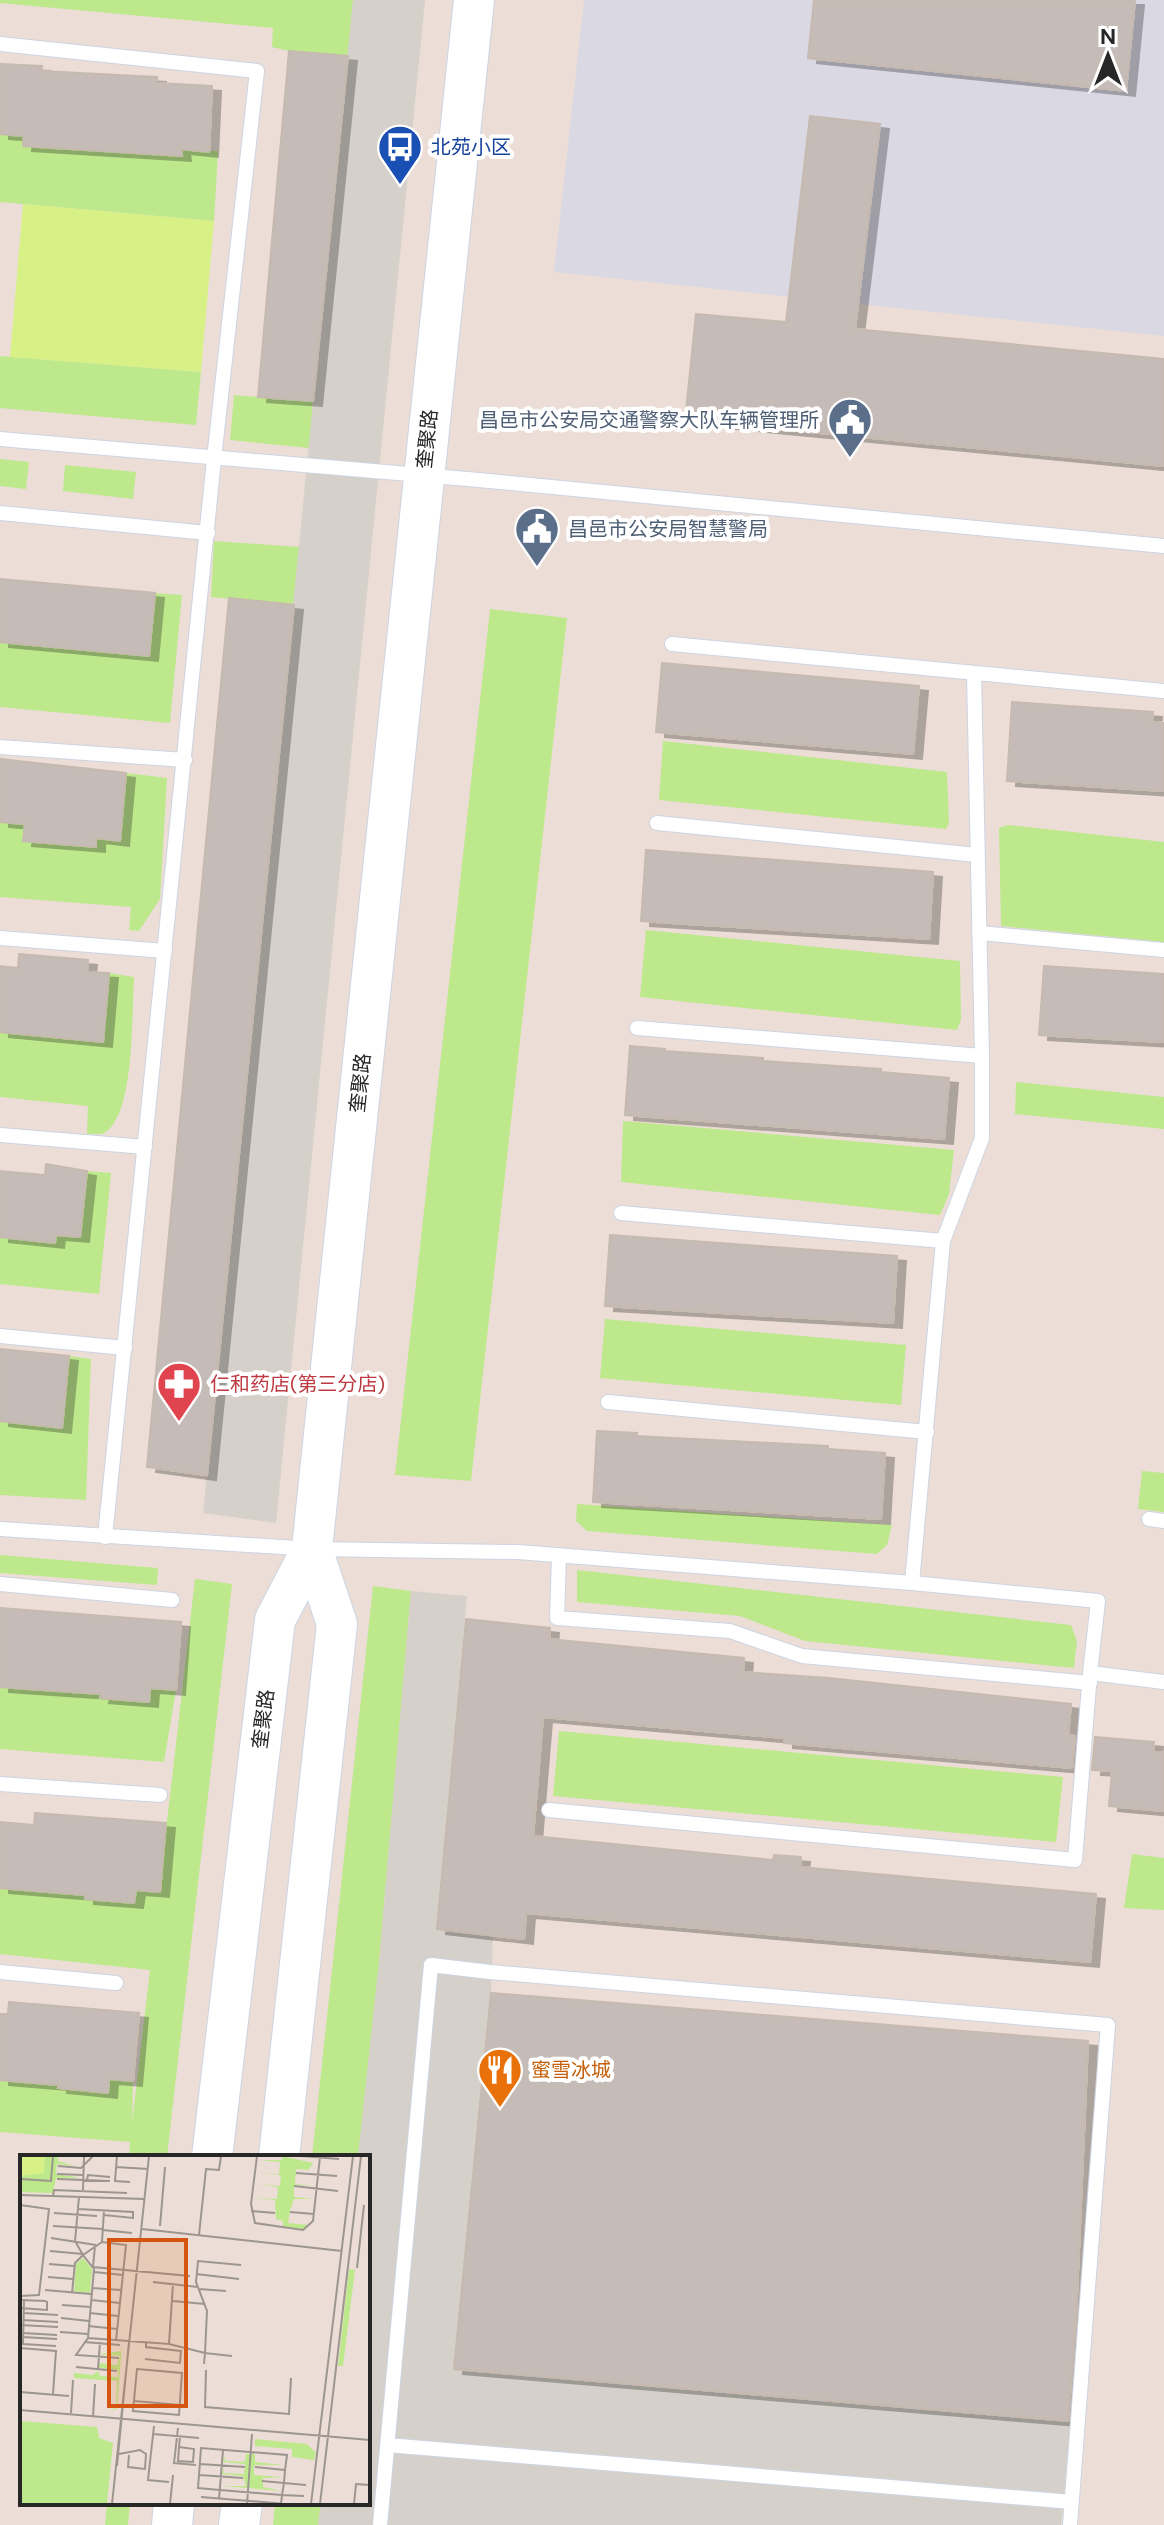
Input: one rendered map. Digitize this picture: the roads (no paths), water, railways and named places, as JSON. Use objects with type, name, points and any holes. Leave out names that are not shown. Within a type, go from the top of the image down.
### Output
[{"type":"street","name":"奎聚路","points":[[212,2155],[275,1620],[312,1549],[474,0]]},
{"type":"street","points":[[279,2155],[337,1624],[312,1549]]},
{"type":"street","points":[[172,2525],[174,2505]]},
{"type":"street","points":[[239,2525],[242,2505]]},
{"type":"lane","points":[[0,44],[257,71],[214,459],[105,1537]]},
{"type":"lane","points":[[0,439],[1164,546]]},
{"type":"lane","points":[[0,513],[208,533]]},
{"type":"lane","points":[[672,644],[1164,691]]},
{"type":"lane","points":[[912,1583],[943,1241],[982,1138],[974,673]]},
{"type":"lane","points":[[0,747],[185,760]]},
{"type":"lane","points":[[657,823],[977,855]]},
{"type":"lane","points":[[979,933],[1164,950]]},
{"type":"lane","points":[[0,938],[165,951]]},
{"type":"lane","points":[[637,1028],[982,1056]]},
{"type":"lane","points":[[0,1135],[145,1147]]},
{"type":"lane","points":[[621,1213],[943,1241]]},
{"type":"lane","points":[[0,1336],[125,1348]]},
{"type":"lane","points":[[608,1402],[927,1432]]},
{"type":"lane","points":[[0,1529],[312,1549],[518,1552],[1098,1601],[1075,1860],[549,1810]]},
{"type":"lane","points":[[559,1556],[557,1618],[730,1631],[802,1656],[1164,1682]]},
{"type":"lane","points":[[0,1584],[172,1600]]},
{"type":"lane","points":[[0,1784],[160,1795]]},
{"type":"lane","points":[[380,2525],[431,1965],[1108,2025],[1070,2525]]},
{"type":"lane","points":[[0,1972],[116,1983]]},
{"type":"lane","points":[[387,2445],[1072,2502]]},
{"type":"place","name":"北苑小区","points":[[400,186]]},
{"type":"place","name":"昌邑市公安局交通警察大队车辆管理所","points":[[850,459]]},
{"type":"place","name":"昌邑市公安局智慧警局","points":[[537,568]]},
{"type":"place","name":"仁和药店(第三分店)","points":[[179,1423]]},
{"type":"place","name":"蜜雪冰城","points":[[500,2109]]}]
